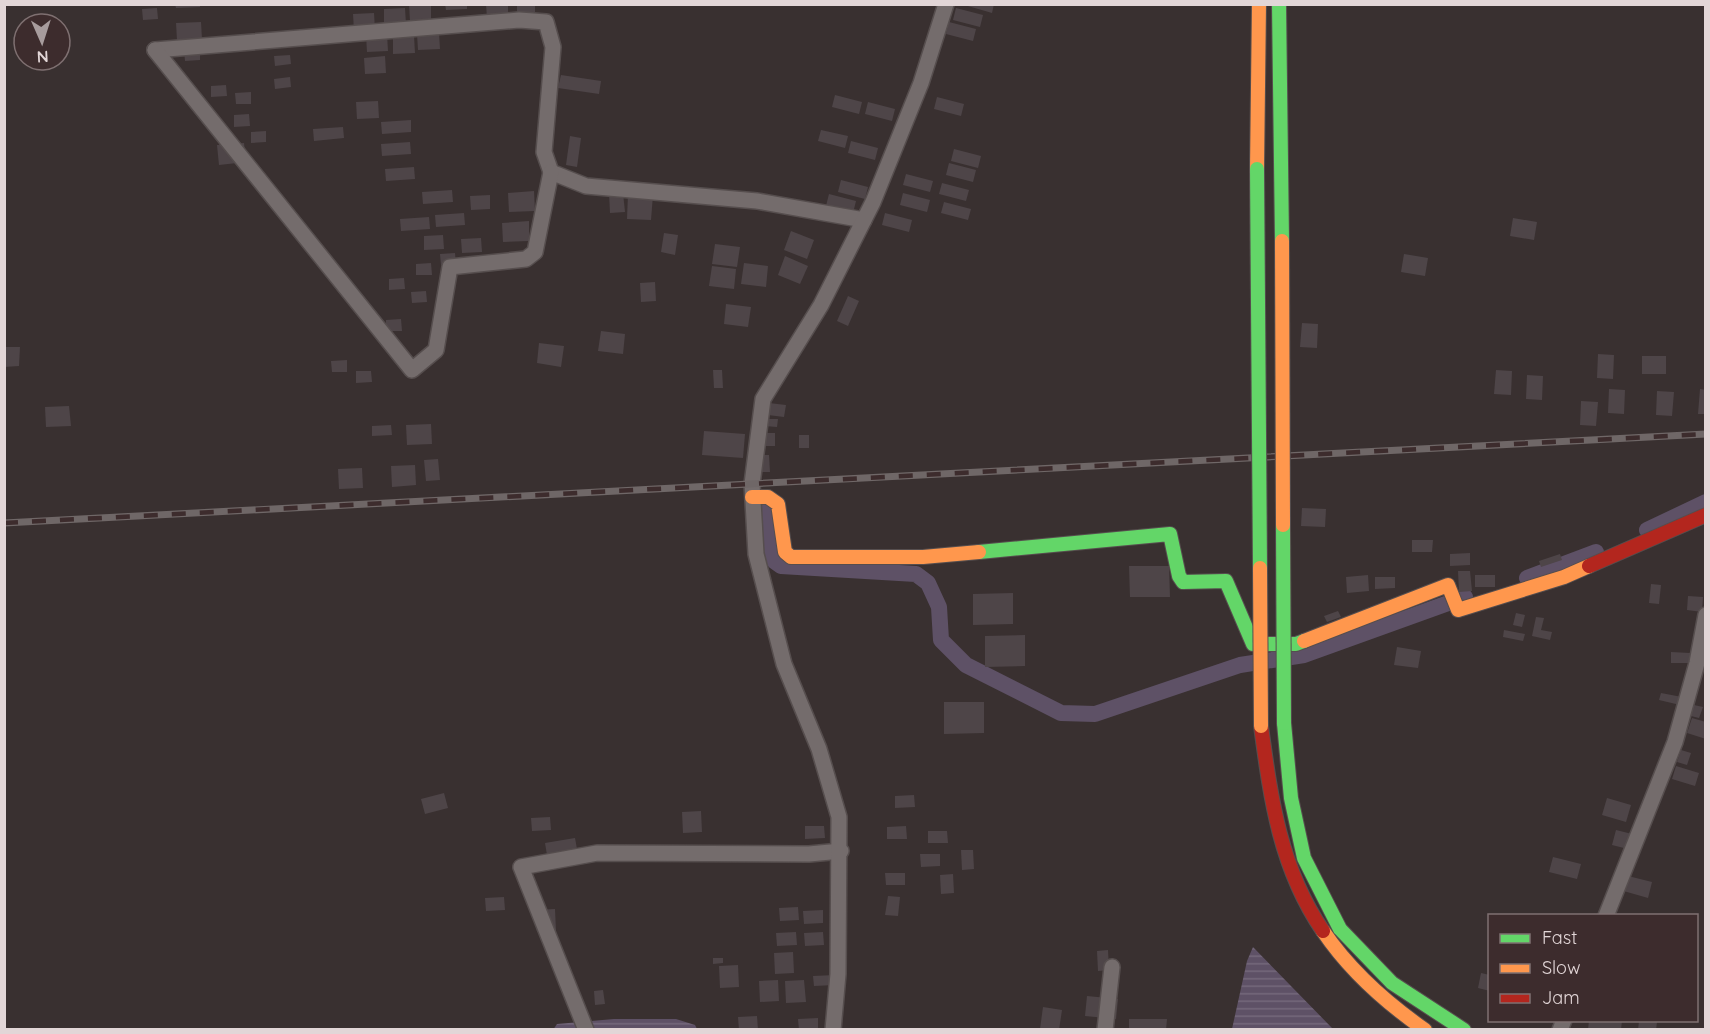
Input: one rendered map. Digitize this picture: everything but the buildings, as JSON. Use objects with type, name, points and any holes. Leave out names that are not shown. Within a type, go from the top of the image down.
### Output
[{"type":"main road","points":[[1259,4],[1257,169],[1261,726],[1277,831],[1306,908],[1347,964],[1409,1019],[1425,1029]]},
{"type":"main road","points":[[1279,4],[1284,723],[1291,798],[1304,858],[1340,929],[1392,983],[1464,1029]]},
{"type":"main road","points":[[752,496],[768,497],[778,504],[785,552],[791,557],[923,557],[1170,534],[1179,576],[1183,582],[1226,580],[1253,644],[1296,644],[1448,585],[1458,610],[1564,577],[1706,515]]},
{"type":"street","points":[[833,1029],[838,974],[841,851],[839,817],[819,749],[784,664],[756,554],[752,496],[763,399],[821,305],[864,220],[921,83],[946,4]]},
{"type":"street","points":[[551,172],[535,252],[526,259],[450,267],[436,350],[412,370],[155,50],[519,20],[546,22],[553,47],[544,152],[551,172],[586,186],[757,201],[864,220]]},
{"type":"street","points":[[1606,914],[1675,742],[1697,663],[1706,615]]},
{"type":"street","points":[[586,1029],[520,867],[597,853],[809,854],[841,851]]},
{"type":"street","points":[[1105,1029],[1112,967]]},
{"type":"shaded area","points":[[1253,947],[1334,1029],[1232,1029],[1247,961]]},
{"type":"shaded area","points":[[614,1019],[676,1019],[695,1025],[697,1029],[553,1030],[557,1024]]},
{"type":"waterway","points":[[1647,530],[1706,502]]},
{"type":"waterway","points":[[764,509],[774,561],[781,566],[916,574],[928,583],[939,607],[941,640],[966,665],[1061,713],[1095,714],[1240,665],[1304,655],[1465,597]]},
{"type":"waterway","points":[[1527,578],[1596,552]]},
{"type":"railway","points":[[4,523],[1706,434]]},
{"type":"traffic: fast","points":[[1279,4],[1282,241]]},
{"type":"traffic: fast","points":[[1257,169],[1260,568]]},
{"type":"traffic: fast","points":[[1283,525],[1284,723]]},
{"type":"traffic: fast","points":[[979,552],[1170,534],[1179,576],[1183,582],[1226,581],[1253,644],[1296,644],[1304,641]]},
{"type":"traffic: fast","points":[[1284,723],[1291,798],[1304,858],[1340,929],[1392,983],[1464,1030]]},
{"type":"traffic: slow","points":[[1257,169],[1259,4]]},
{"type":"traffic: slow","points":[[1282,241],[1283,525]]},
{"type":"traffic: slow","points":[[752,497],[768,497],[778,504],[785,552],[791,557],[923,557],[979,552]]},
{"type":"traffic: slow","points":[[1304,641],[1448,585],[1458,610],[1564,577],[1589,566]]},
{"type":"traffic: slow","points":[[1260,568],[1261,726]]},
{"type":"traffic: slow","points":[[1323,931],[1333,946],[1369,985],[1425,1030]]},
{"type":"traffic: jam","points":[[1589,566],[1706,515]]},
{"type":"traffic: jam","points":[[1261,726],[1274,807],[1287,858],[1308,907],[1323,931]]}]
